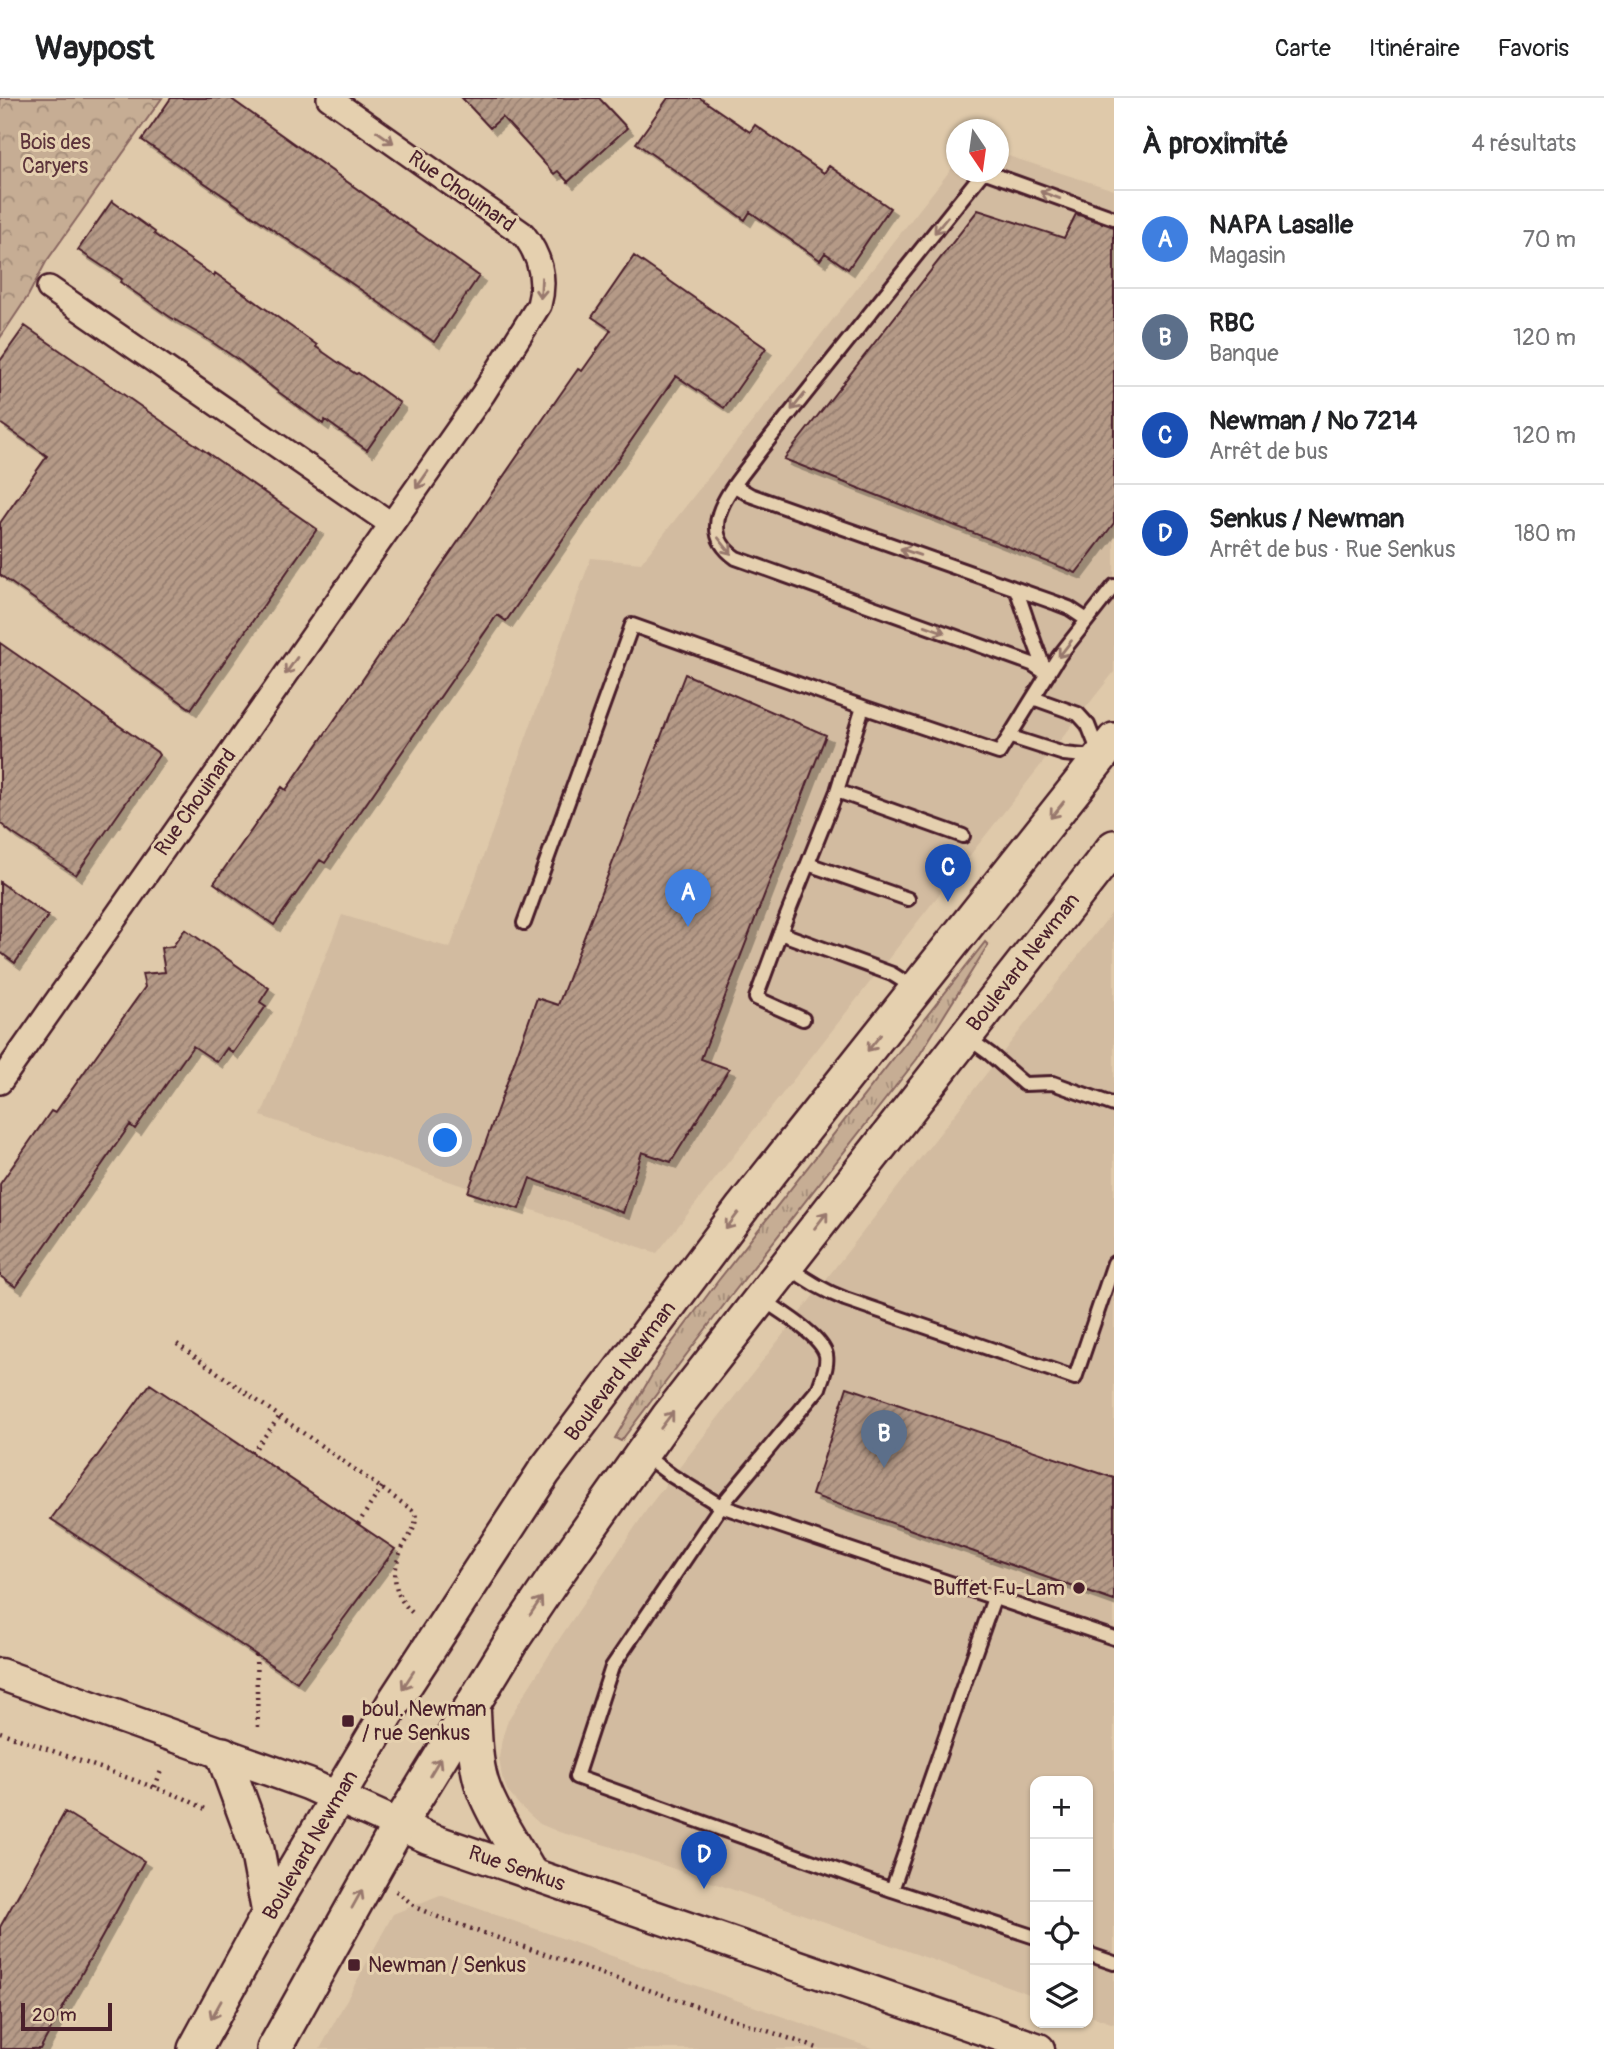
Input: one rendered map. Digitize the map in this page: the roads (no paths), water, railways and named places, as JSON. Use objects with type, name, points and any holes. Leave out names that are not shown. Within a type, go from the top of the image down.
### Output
[{"type":"main road","name":"Boulevard Newman","points":[[195,2049],[269,1913],[396,1699],[544,1472],[743,1207],[1109,754]]},
{"type":"main road","name":"Boulevard Newman","points":[[274,2049],[399,1825],[472,1704],[519,1631],[642,1454],[786,1264],[1114,847]]},
{"type":"main road","points":[[472,1704],[476,1753],[484,1789],[496,1816],[529,1871]]},
{"type":"main road","points":[[223,1754],[256,1844],[269,1913]]},
{"type":"street","name":"Rue Chouinard","points":[[0,1082],[483,394],[536,312],[542,295],[541,271],[532,247],[513,226],[329,98]]},
{"type":"street","points":[[49,288],[391,524]]},
{"type":"street","name":"Rue Senkus","points":[[0,1674],[337,1797],[428,1838],[1038,2049]]},
{"type":"lane","points":[[1009,181],[1114,218]]},
{"type":"lane","points":[[976,182],[759,452],[724,500],[716,525],[720,544],[736,558],[1032,664],[1047,674]]},
{"type":"lane","points":[[735,486],[750,495],[1069,608],[1087,620]]},
{"type":"lane","points":[[524,923],[632,625],[999,753],[1059,656],[1114,586]]},
{"type":"lane","points":[[1016,589],[1047,674]]},
{"type":"lane","points":[[1033,698],[1078,714],[1109,754]]},
{"type":"lane","points":[[803,1019],[756,998],[837,791],[863,707]]},
{"type":"lane","points":[[1011,737],[1064,754],[1109,754]]},
{"type":"lane","points":[[837,791],[963,836]]},
{"type":"lane","points":[[808,864],[908,899]]},
{"type":"lane","points":[[780,933],[892,974],[916,990]]},
{"type":"lane","points":[[965,1036],[1024,1084],[1053,1083],[1114,1105]]},
{"type":"lane","points":[[786,1264],[826,1292],[1075,1378],[1114,1263]]},
{"type":"lane","points":[[761,1298],[818,1340],[826,1356],[819,1388],[721,1506],[611,1667],[576,1777],[892,1890],[1030,1935]]},
{"type":"lane","points":[[642,1454],[721,1506],[1114,1638]]},
{"type":"lane","points":[[892,1890],[994,1598]]},
{"type":"lane","points":[[1093,1956],[1114,1963]]},
{"type":"place","name":"Newman / No 7214","points":[[948,902]]},
{"type":"place","name":"NAPA Lasalle","points":[[688,927]]},
{"type":"place","name":"RBC","points":[[884,1468]]},
{"type":"place","name":"Buffet Fu-Lam","points":[[1079,1588]]},
{"type":"place","name":"boul. Newman / rue Senkus","points":[[348,1721]]},
{"type":"place","name":"Senkus / Newman","points":[[704,1889]]},
{"type":"place","name":"Newman / Senkus","points":[[354,1965]]},
{"type":"park label","name":"Bois des Caryers","points":[[55,154]]}]
